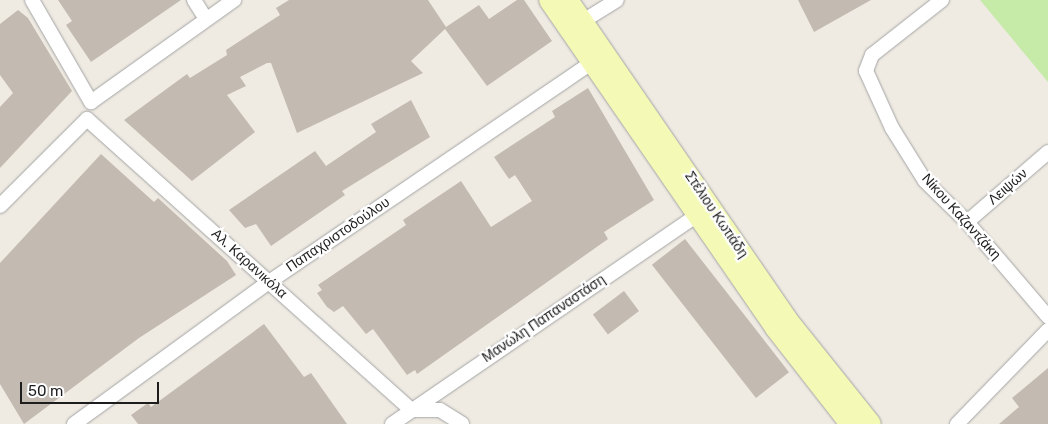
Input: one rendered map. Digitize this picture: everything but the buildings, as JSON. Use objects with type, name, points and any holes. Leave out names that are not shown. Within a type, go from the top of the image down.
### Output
[{"type":"street","points":[[32,0],[91,102]]},
{"type":"street","points":[[194,0],[206,18]]},
{"type":"street","points":[[0,206],[87,119],[91,102],[206,18],[234,0]]},
{"type":"street","name":"Στέλιου Κωτιάδη","points":[[549,0],[576,25],[787,319],[871,424]]},
{"type":"street","name":"Στέλιου Κωτιάδη","points":[[568,0],[576,25]]},
{"type":"street","points":[[576,25],[617,0]]},
{"type":"street","name":"Νίκου Καζαντζάκη","points":[[942,0],[872,54],[866,71],[892,128],[925,181],[967,222],[1048,317]]},
{"type":"street","name":"Στέλιου Κωτιάδη","points":[[599,57],[697,215],[792,352],[850,424]]},
{"type":"street","name":"Παπαχριστοδούλου","points":[[74,424],[269,282],[599,57]]},
{"type":"street","name":"Αλ. Καρανικόλα","points":[[87,119],[411,410]]},
{"type":"street","name":"Λειψών","points":[[967,222],[1048,152]]},
{"type":"street","name":"Μανώλη Παπαναστάση","points":[[392,424],[697,215]]},
{"type":"street","points":[[957,424],[1048,330]]},
{"type":"street","points":[[411,410],[440,410],[462,424]]},
{"type":"green space","points":[[980,0],[1048,0],[1048,82]]}]
